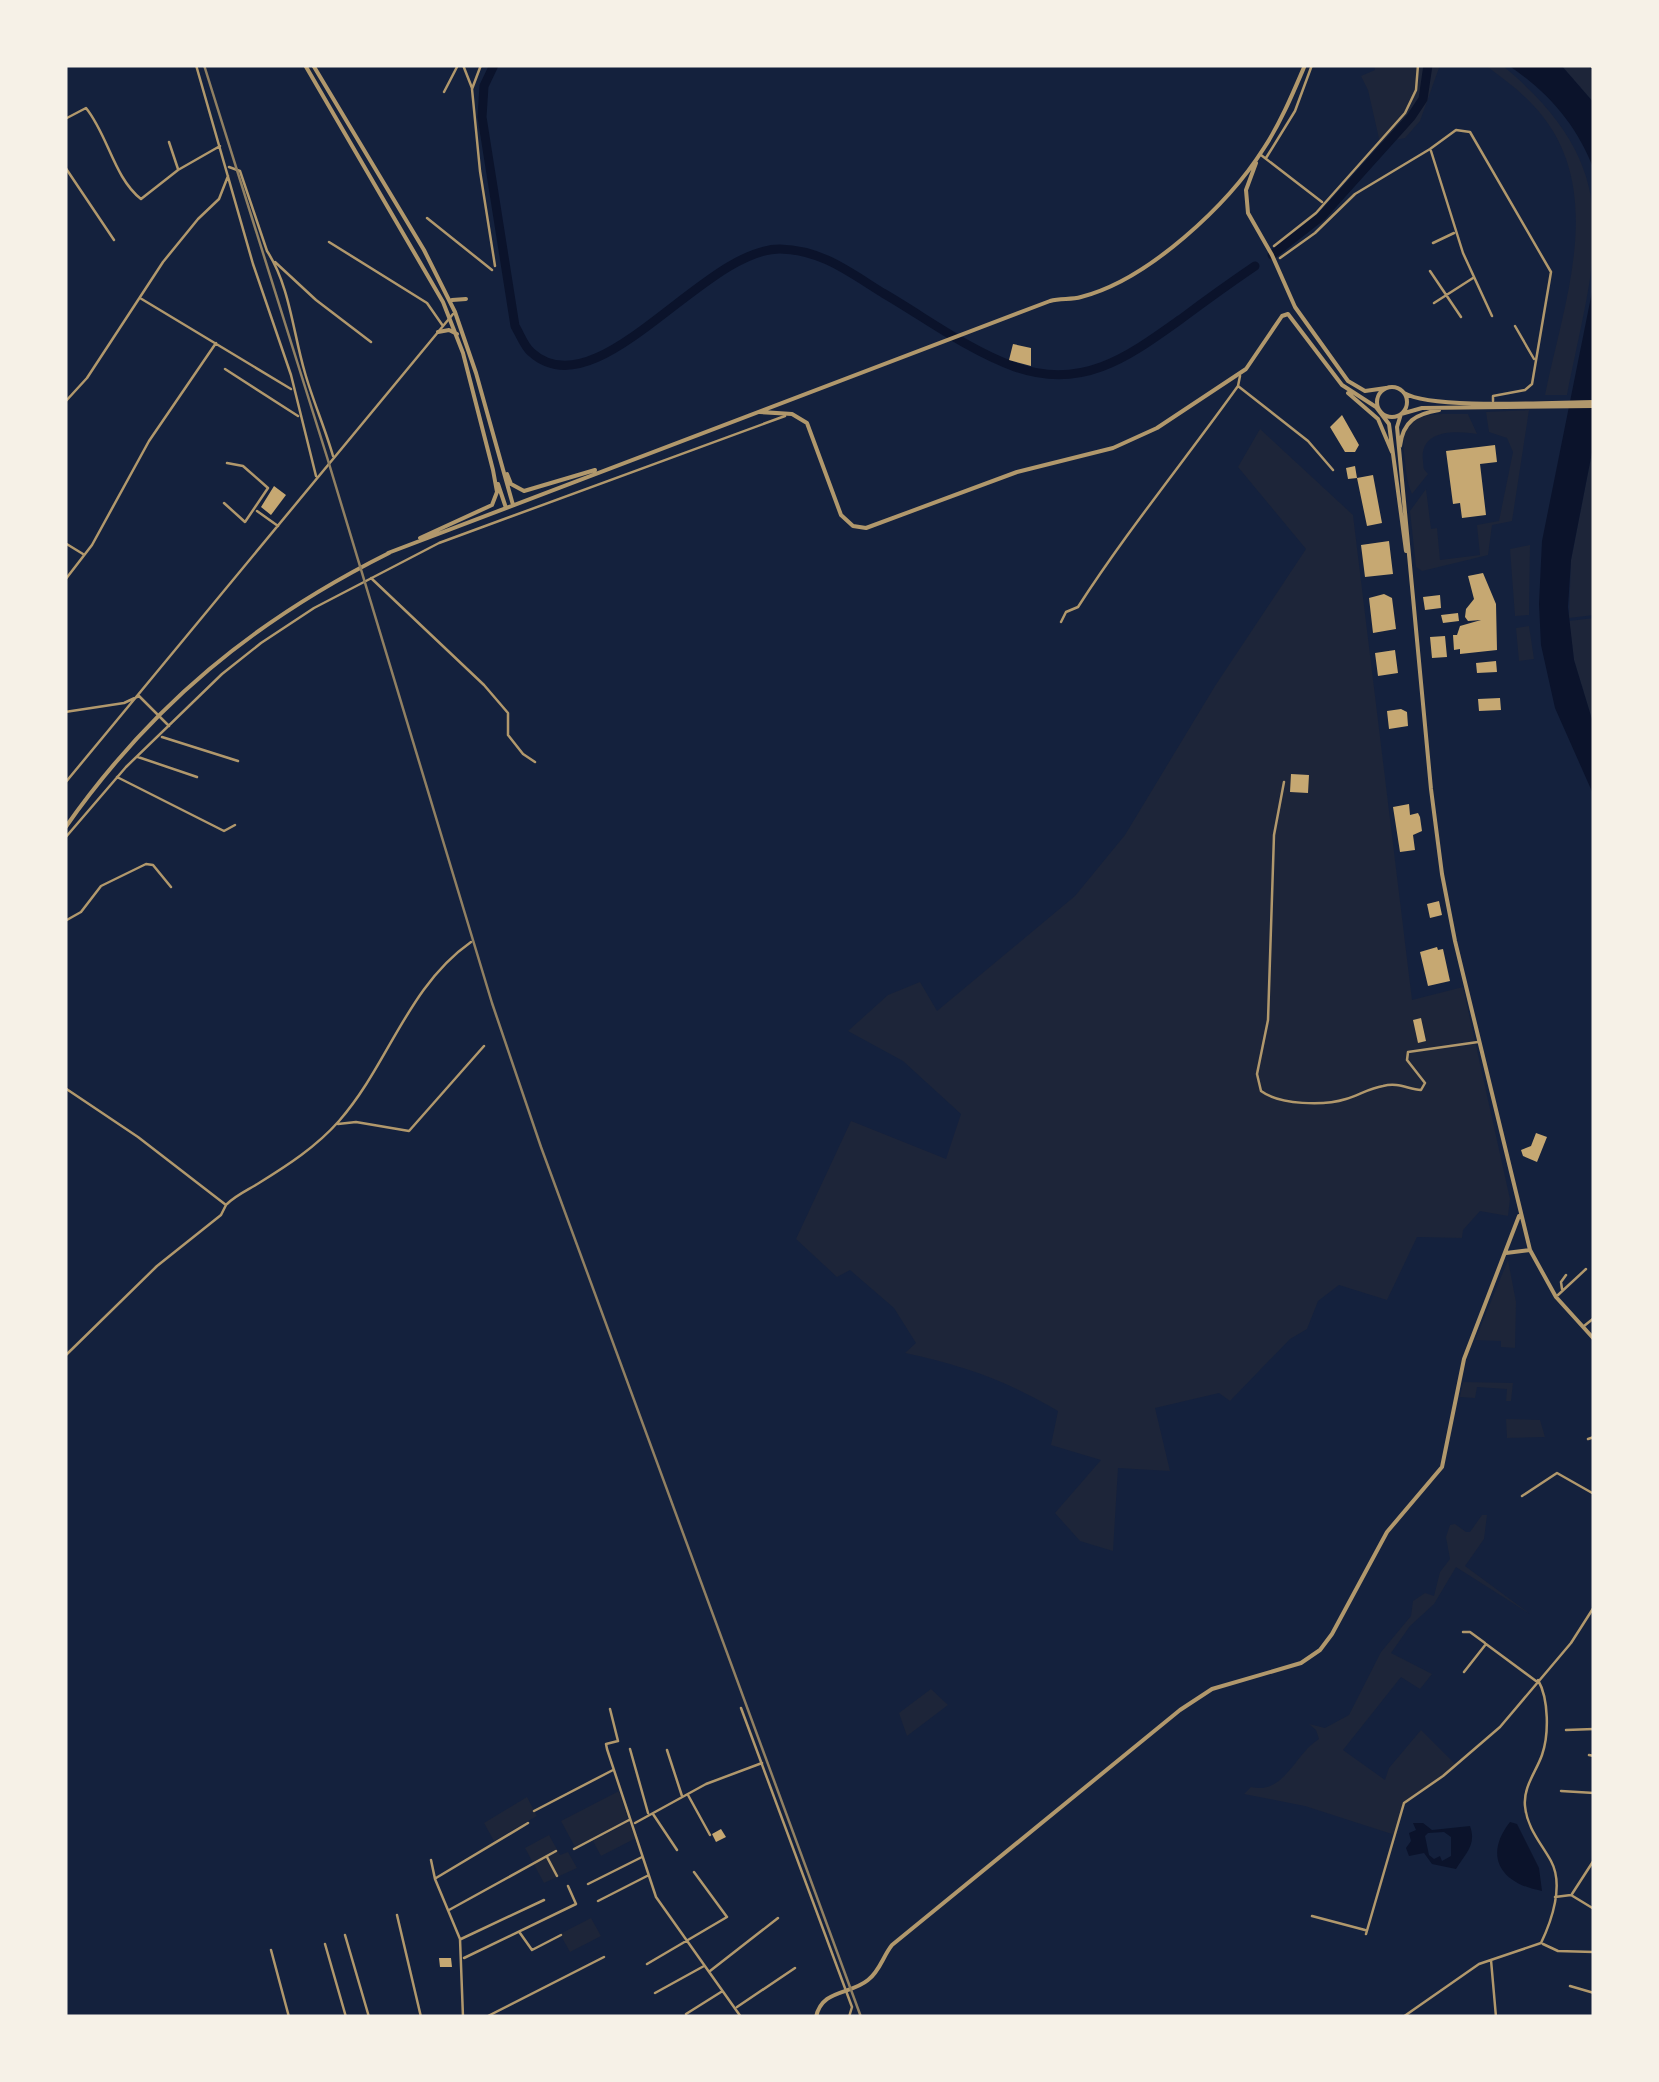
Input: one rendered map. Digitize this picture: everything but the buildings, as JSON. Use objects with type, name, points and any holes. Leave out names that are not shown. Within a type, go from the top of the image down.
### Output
[{"type":"street","points":[[196,65],[317,478]]},
{"type":"street","points":[[305,65],[416,250],[450,318],[506,508]]},
{"type":"street","points":[[313,65],[424,250],[456,312],[507,476],[516,488],[531,490],[605,468]]},
{"type":"street","points":[[427,218],[494,268],[472,89],[461,65]]},
{"type":"street","points":[[444,92],[461,65]]},
{"type":"street","points":[[472,89],[482,65]]},
{"type":"street","points":[[1246,204],[1247,186],[1260,154],[1305,65]]},
{"type":"street","points":[[1266,158],[1294,110],[1312,65]]},
{"type":"street","points":[[1274,246],[1306,222],[1406,113],[1416,90],[1418,65]]},
{"type":"street","points":[[65,119],[86,108],[106,137],[128,186],[141,199],[178,170],[221,146]]},
{"type":"street","points":[[1280,258],[1315,233],[1355,194],[1456,130],[1464,129],[1473,135],[1551,272],[1529,388],[1493,396],[1493,403]]},
{"type":"street","points":[[169,142],[178,170]]},
{"type":"street","points":[[1430,149],[1456,232],[1492,316]]},
{"type":"street","points":[[1260,154],[1324,203]]},
{"type":"street","points":[[388,553],[1050,301],[1082,297],[1107,287],[1155,258],[1192,229],[1228,194],[1260,154]]},
{"type":"street","points":[[226,165],[240,171],[267,251],[274,261],[316,300],[371,342]]},
{"type":"street","points":[[65,167],[114,240]]},
{"type":"street","points":[[65,402],[87,378],[162,262],[220,199],[229,175]]},
{"type":"street","points":[[1228,194],[1240,195],[1246,204],[1290,298],[1348,381],[1364,391],[1395,387],[1419,399],[1533,405]]},
{"type":"street","points":[[1433,243],[1456,232]]},
{"type":"street","points":[[329,242],[427,303],[443,326]]},
{"type":"street","points":[[274,261],[333,458]]},
{"type":"street","points":[[1430,271],[1461,317]]},
{"type":"street","points":[[1434,304],[1474,277]]},
{"type":"street","points":[[139,297],[294,391]]},
{"type":"street","points":[[449,298],[457,302],[466,300]]},
{"type":"street","points":[[65,783],[456,312]]},
{"type":"street","points":[[755,412],[792,414],[804,420],[812,430],[841,516],[853,526],[866,528],[1017,472],[1122,444],[1168,421],[1240,374],[1256,358],[1282,316],[1288,314],[1342,385],[1374,415],[1384,430],[1396,471]]},
{"type":"street","points":[[1516,326],[1535,360]]},
{"type":"street","points":[[438,332],[449,330],[457,334]]},
{"type":"street","points":[[66,578],[85,554],[150,441],[216,343]]},
{"type":"street","points":[[225,369],[299,417]]},
{"type":"street","points":[[476,373],[513,505]]},
{"type":"street","points":[[1060,622],[1066,612],[1078,607],[1112,552],[1145,515],[1238,386],[1240,374]]},
{"type":"street","points":[[1342,385],[1392,417],[1417,408],[1594,404]]},
{"type":"street","points":[[1238,386],[1308,441],[1333,470]]},
{"type":"street","points":[[1386,388],[1378,400],[1391,430],[1400,524],[1407,554]]},
{"type":"street","points":[[1404,393],[1406,404],[1397,427],[1440,861],[1530,1250],[1556,1297],[1591,1331],[1594,1340]]},
{"type":"street","points":[[792,414],[790,404],[794,397]]},
{"type":"street","points":[[1400,456],[1402,432],[1409,420],[1450,408]]},
{"type":"street","points":[[65,838],[137,756],[222,674],[261,643],[370,577],[439,543],[792,414]]},
{"type":"street","points":[[224,503],[245,522],[268,488],[244,466],[227,463]]},
{"type":"street","points":[[65,828],[94,786],[126,750],[222,656],[302,600],[388,553],[492,505],[497,492],[494,470]]},
{"type":"street","points":[[256,510],[278,526]]},
{"type":"street","points":[[65,544],[85,554]]},
{"type":"street","points":[[370,577],[484,685],[508,714],[508,735],[535,762]]},
{"type":"street","points":[[138,696],[170,727]]},
{"type":"street","points":[[65,712],[124,703],[138,696]]},
{"type":"street","points":[[161,736],[238,761]]},
{"type":"street","points":[[137,756],[197,777]]},
{"type":"street","points":[[117,777],[224,831],[235,824]]},
{"type":"street","points":[[1284,782],[1274,835],[1268,1020],[1257,1074],[1262,1090],[1278,1098],[1323,1102],[1340,1101],[1383,1086],[1404,1085],[1421,1090],[1426,1084],[1407,1060],[1408,1052],[1480,1041]]},
{"type":"street","points":[[65,921],[81,912],[101,886],[146,864],[153,865],[171,887]]},
{"type":"street","points":[[65,1356],[157,1266],[221,1215],[226,1205],[305,1153],[337,1124],[427,982],[448,958],[471,942]]},
{"type":"street","points":[[337,1124],[356,1122],[409,1131],[484,1046]]},
{"type":"street","points":[[65,1088],[138,1137],[226,1205]]},
{"type":"street","points":[[816,2017],[823,2002],[860,1985],[876,1972],[898,1940],[1194,1700],[1212,1689],[1301,1663],[1320,1650],[1387,1532],[1442,1467],[1464,1359],[1520,1211]]},
{"type":"street","points":[[1506,1254],[1530,1250]]},
{"type":"street","points":[[1556,1297],[1586,1269]]},
{"type":"street","points":[[1563,1290],[1561,1282],[1566,1275]]},
{"type":"street","points":[[1583,1327],[1594,1318]]},
{"type":"street","points":[[1588,1439],[1594,1437]]},
{"type":"street","points":[[1522,1496],[1556,1474],[1594,1494]]},
{"type":"street","points":[[1312,1916],[1366,1932],[1405,1802],[1488,1738],[1571,1643],[1594,1607]]},
{"type":"street","points":[[1463,1632],[1470,1632],[1538,1681],[1546,1703],[1544,1751],[1530,1781],[1525,1806],[1534,1836],[1553,1865],[1555,1897],[1541,1943]]},
{"type":"street","points":[[1464,1672],[1486,1644]]},
{"type":"street","points":[[610,1708],[618,1741],[606,1744],[656,1896],[742,2017]]},
{"type":"street","points":[[741,1708],[852,2007],[849,2017]]},
{"type":"street","points":[[1566,1730],[1594,1729]]},
{"type":"street","points":[[630,1749],[650,1814],[677,1850]]},
{"type":"street","points":[[667,1750],[685,1796],[710,1835]]},
{"type":"street","points":[[574,1850],[762,1762]]},
{"type":"street","points":[[534,1811],[614,1770]]},
{"type":"street","points":[[1561,1791],[1594,1793]]},
{"type":"street","points":[[435,1879],[528,1824]]},
{"type":"street","points":[[448,1910],[556,1851]]},
{"type":"street","points":[[547,1856],[557,1876]]},
{"type":"street","points":[[588,1884],[643,1856]]},
{"type":"street","points":[[431,1860],[460,1939],[463,2017]]},
{"type":"street","points":[[1571,1895],[1594,1860]]},
{"type":"street","points":[[646,1964],[727,1916],[694,1872]]},
{"type":"street","points":[[598,1901],[648,1875]]},
{"type":"street","points":[[462,1959],[576,1904],[568,1886]]},
{"type":"street","points":[[1555,1897],[1571,1895],[1594,1909]]},
{"type":"street","points":[[460,1939],[544,1900]]},
{"type":"street","points":[[397,1915],[421,2017]]},
{"type":"street","points":[[709,1972],[778,1918]]},
{"type":"street","points":[[520,1931],[532,1950],[561,1935]]},
{"type":"street","points":[[346,1935],[369,2017]]},
{"type":"street","points":[[1403,2017],[1490,1958],[1541,1943],[1558,1951],[1594,1952]]},
{"type":"street","points":[[324,1944],[346,2017]]},
{"type":"street","points":[[271,1950],[290,2017]]},
{"type":"street","points":[[486,2017],[604,1957]]},
{"type":"street","points":[[1490,1958],[1496,2017]]},
{"type":"street","points":[[655,1993],[705,1965]]},
{"type":"street","points":[[736,2008],[795,1968]]},
{"type":"street","points":[[1570,1986],[1594,1993]]},
{"type":"street","points":[[686,2014],[723,1991]]},
{"type":"path","points":[[1589,65],[1594,70]]},
{"type":"shaded area","points":[[1374,65],[1440,65],[1420,121],[1405,138],[1380,143],[1361,76],[1375,70]]},
{"type":"shaded area","points":[[1485,65],[1502,65],[1543,104],[1571,141],[1587,178],[1593,216],[1593,256],[1567,395],[1545,395],[1575,244],[1570,170],[1556,136],[1532,104]]},
{"type":"shaded area","points":[[1508,65],[1561,65],[1594,103],[1594,170],[1560,111]]},
{"type":"shaded area","points":[[1561,65],[1587,65],[1594,73],[1594,103]]},
{"type":"shaded area","points":[[1594,282],[1594,442],[1571,560],[1568,607],[1574,660],[1594,726],[1594,796],[1555,708],[1541,645],[1539,604],[1542,541]]},
{"type":"shaded area","points":[[1529,410],[1512,521],[1492,525],[1488,555],[1422,571],[1416,567],[1410,511],[1426,489],[1431,529],[1437,528],[1440,560],[1480,555],[1477,525],[1499,521],[1513,452],[1507,438],[1489,432],[1486,412]]},
{"type":"shaded area","points":[[1468,414],[1477,434],[1458,432],[1432,438],[1423,451],[1428,474],[1412,494],[1404,453],[1407,428],[1422,417]]},
{"type":"shaded area","points":[[1260,429],[1353,515],[1412,1000],[1463,987],[1510,1199],[1508,1216],[1480,1211],[1463,1230],[1462,1238],[1417,1237],[1387,1300],[1339,1285],[1318,1301],[1307,1329],[1290,1339],[1230,1401],[1219,1393],[1155,1408],[1170,1471],[1118,1468],[1113,1551],[1080,1541],[1055,1513],[1101,1460],[1051,1445],[1058,1411],[984,1375],[905,1353],[916,1343],[894,1308],[850,1270],[837,1277],[796,1239],[851,1121],[946,1159],[961,1114],[903,1061],[848,1031],[888,995],[920,982],[937,1011],[1075,896],[1125,835],[1215,686],[1306,549],[1238,467]]},
{"type":"shaded area","points":[[1594,442],[1594,615],[1569,618],[1571,560]]},
{"type":"shaded area","points":[[1530,545],[1529,615],[1515,616],[1510,549]]},
{"type":"shaded area","points":[[1594,618],[1594,726],[1574,660],[1569,621]]},
{"type":"shaded area","points":[[1529,626],[1534,659],[1519,661],[1516,628]]},
{"type":"shaded area","points":[[1508,1260],[1516,1302],[1515,1348],[1501,1347],[1501,1341],[1475,1340]]},
{"type":"shaded area","points":[[1463,1382],[1513,1383],[1511,1401],[1506,1401],[1507,1389],[1477,1387],[1475,1398],[1460,1397]]},
{"type":"shaded area","points":[[1506,1419],[1540,1420],[1545,1437],[1507,1438]]},
{"type":"shaded area","points":[[1482,1515],[1487,1515],[1484,1539],[1465,1566],[1530,1614],[1456,1567],[1434,1604],[1410,1626],[1391,1653],[1432,1674],[1420,1689],[1401,1677],[1343,1750],[1385,1780],[1389,1768],[1421,1730],[1456,1765],[1404,1803],[1395,1835],[1305,1806],[1244,1794],[1251,1787],[1273,1785],[1319,1739],[1309,1724],[1325,1728],[1349,1715],[1381,1652],[1411,1616],[1413,1601],[1425,1593],[1434,1596],[1440,1572],[1450,1559],[1446,1537],[1450,1525],[1470,1532]]},
{"type":"shaded area","points":[[931,1689],[948,1705],[907,1736],[899,1713]]},
{"type":"shaded area","points":[[619,1791],[628,1819],[575,1847],[561,1821]]},
{"type":"shaded area","points":[[527,1797],[537,1816],[494,1841],[484,1823]]},
{"type":"shaded area","points":[[629,1822],[636,1838],[601,1856],[593,1841]]},
{"type":"shaded area","points":[[1510,1822],[1517,1824],[1539,1868],[1542,1891],[1515,1881],[1500,1866],[1498,1846]]},
{"type":"shaded area","points":[[1413,1823],[1423,1823],[1432,1830],[1470,1826],[1471,1844],[1456,1869],[1432,1864],[1424,1853],[1409,1856],[1409,1833],[1416,1830]],"holes":[[[1444,1832],[1451,1837],[1451,1856],[1442,1861],[1440,1856],[1434,1859],[1429,1855],[1425,1836],[1428,1833]]]},
{"type":"shaded area","points":[[549,1835],[560,1855],[568,1852],[577,1868],[544,1883],[525,1848]]},
{"type":"shaded area","points":[[591,1918],[601,1936],[570,1952],[560,1934]]},
{"type":"waterway","points":[[494,65],[484,86],[482,117],[515,326],[531,352],[558,365],[587,362],[619,346],[718,273],[750,256],[780,249],[809,253],[834,264],[998,360],[1040,373],[1062,375],[1084,372],[1124,357],[1255,266]]},
{"type":"waterway","points":[[1272,255],[1322,216],[1411,117],[1423,99],[1428,65]]},
{"type":"railway","points":[[204,65],[492,1003],[541,1147],[861,2017]]}]
